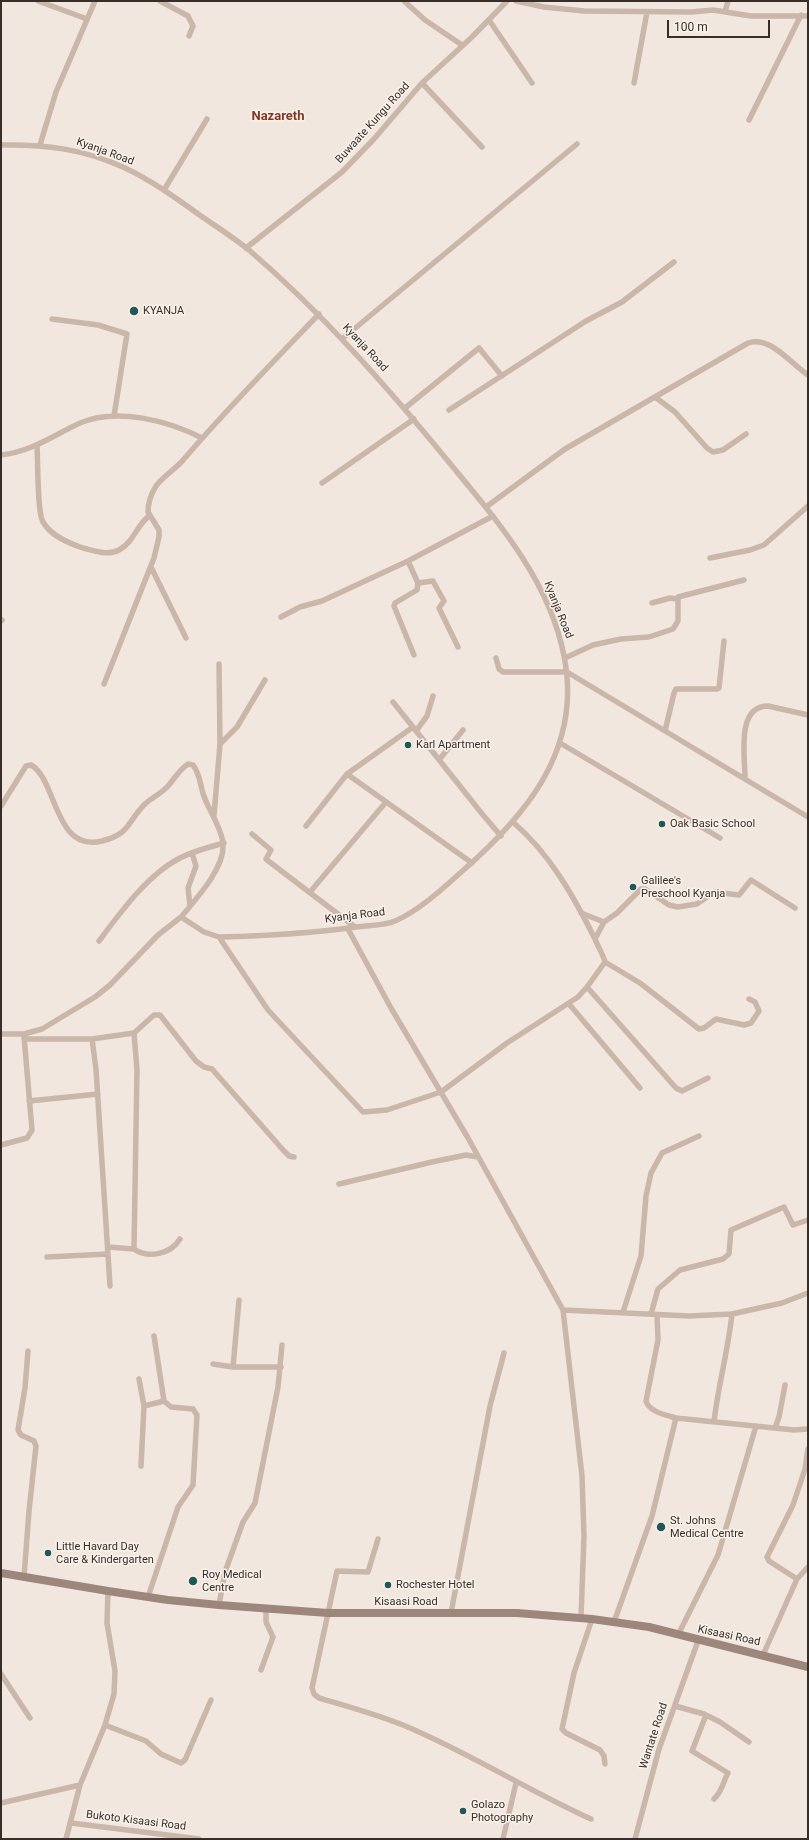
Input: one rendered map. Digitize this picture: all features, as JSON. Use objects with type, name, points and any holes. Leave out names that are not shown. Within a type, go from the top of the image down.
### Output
[{"type":"main road","name":"Kisaasi Road","points":[[1,1573],[148,1597],[218,1605],[328,1613],[517,1613],[581,1617],[649,1628],[808,1667]]},
{"type":"street","points":[[38,1],[87,19]]},
{"type":"street","points":[[40,145],[56,92],[96,1]]},
{"type":"street","points":[[160,1],[191,19],[193,26],[189,36]]},
{"type":"street","points":[[404,1],[425,20],[462,46]]},
{"type":"street","name":"Buwaate Kungu Road","points":[[246,248],[342,172],[374,139],[422,83],[507,1]]},
{"type":"street","points":[[516,1],[563,9],[647,12],[692,12],[709,10],[751,16],[808,16]]},
{"type":"street","points":[[725,12],[728,1]]},
{"type":"street","points":[[634,83],[647,12]]},
{"type":"street","points":[[749,120],[801,16]]},
{"type":"street","points":[[489,20],[532,83]]},
{"type":"street","points":[[422,83],[482,147]]},
{"type":"street","points":[[164,190],[207,119]]},
{"type":"street","points":[[342,338],[577,144]]},
{"type":"street","name":"Kyanja Road","points":[[1,145],[40,145],[60,147],[122,167],[164,190],[246,248],[299,294],[342,338],[405,408],[486,507],[510,539],[531,573],[557,628],[565,658],[568,701],[560,743],[537,791],[514,823],[501,836],[449,883],[404,916],[384,924],[348,929],[219,937],[204,932],[182,917]]},
{"type":"street","points":[[449,410],[586,322],[622,302],[674,262]]},
{"type":"street","points":[[104,684],[151,567],[159,537],[158,530],[149,516],[150,500],[155,488],[159,482],[175,470],[202,438],[319,314]]},
{"type":"street","points":[[52,319],[98,325],[127,334],[114,416]]},
{"type":"street","points":[[486,507],[565,449],[748,343],[757,340],[771,345],[808,375]]},
{"type":"street","points":[[405,408],[479,348],[502,376]]},
{"type":"street","points":[[655,397],[675,412],[707,448],[713,452],[722,450],[746,434]]},
{"type":"street","points":[[1,455],[24,451],[89,420],[114,416],[163,422],[186,429],[202,438]]},
{"type":"street","points":[[322,483],[414,419]]},
{"type":"street","points":[[37,445],[41,515],[47,527],[62,540],[91,550],[111,553],[126,546],[139,524],[149,516]]},
{"type":"street","points":[[710,558],[750,550],[764,545],[808,506]]},
{"type":"street","points":[[281,617],[300,607],[322,601],[408,561],[493,516]]},
{"type":"street","points":[[408,561],[418,583],[417,590],[395,603],[394,606],[414,655]]},
{"type":"street","points":[[151,567],[186,638]]},
{"type":"street","points":[[565,658],[593,646],[621,639],[649,637],[674,628],[678,620],[677,599],[681,595],[744,580]]},
{"type":"street","points":[[418,583],[434,582],[444,601],[439,608],[458,647]]},
{"type":"street","points":[[652,604],[670,598],[677,599]]},
{"type":"street","points":[[665,731],[676,689],[719,688],[724,642]]},
{"type":"street","points":[[496,658],[499,669],[503,672],[567,672],[808,817]]},
{"type":"street","points":[[214,815],[220,744],[219,664]]},
{"type":"street","points":[[220,744],[237,727],[265,680]]},
{"type":"street","points":[[306,826],[347,774],[414,729],[427,716],[433,696]]},
{"type":"street","points":[[393,702],[501,836]]},
{"type":"street","points":[[745,778],[746,724],[752,711],[756,708],[768,706],[808,715]]},
{"type":"street","points":[[439,760],[463,730]]},
{"type":"street","points":[[560,743],[720,838]]},
{"type":"street","points":[[1,806],[21,777],[23,769],[26,766],[31,765],[40,774],[64,825],[70,834],[80,840],[96,843],[119,836],[125,831],[142,807],[168,786],[178,771],[188,764],[193,765],[196,769],[205,800],[214,815],[224,844],[222,856],[215,873],[182,917],[158,935],[110,985],[95,997],[48,1026],[24,1037]]},
{"type":"street","points":[[347,774],[472,863]]},
{"type":"street","points":[[310,892],[386,802]]},
{"type":"street","points":[[514,823],[538,846],[581,912],[595,939],[604,962],[640,983],[700,1029],[704,1028],[716,1019],[722,1019],[744,1026],[751,1023],[759,1011],[755,1002],[749,999]]},
{"type":"street","points":[[252,834],[271,850],[266,860],[355,927]]},
{"type":"street","points":[[99,941],[122,910],[164,868],[179,858],[224,844]]},
{"type":"street","points":[[190,906],[188,888],[196,866],[192,853]]},
{"type":"street","points":[[595,939],[604,922],[617,913],[641,889],[645,889],[669,905],[690,906],[697,904],[714,892],[739,895],[751,880],[795,908]]},
{"type":"street","points":[[581,912],[604,922]]},
{"type":"street","points":[[348,929],[391,1008],[441,1092],[563,1310],[582,1476],[584,1536],[581,1617]]},
{"type":"street","points":[[219,937],[268,1010],[363,1112],[387,1110],[441,1092],[507,1043],[569,1004],[587,988],[604,962]]},
{"type":"street","points":[[587,988],[676,1088],[682,1091],[708,1078]]},
{"type":"street","points":[[569,1004],[640,1088]]},
{"type":"street","points":[[1,1034],[24,1037],[92,1039],[134,1033],[154,1015],[160,1015],[164,1017],[186,1050],[196,1061],[204,1067],[212,1069],[289,1156],[294,1158]]},
{"type":"street","points":[[134,1033],[137,1070],[134,1249]]},
{"type":"street","points":[[1,1145],[22,1141],[30,1134],[32,1130],[24,1037]]},
{"type":"street","points":[[92,1039],[98,1094],[110,1286]]},
{"type":"street","points":[[29,1101],[98,1094]]},
{"type":"street","points":[[624,1312],[640,1256],[646,1196],[651,1173],[662,1153],[699,1136]]},
{"type":"street","points":[[339,1184],[466,1155],[478,1157]]},
{"type":"street","points":[[808,1220],[793,1225],[784,1207],[731,1230],[729,1254],[723,1259],[680,1270],[658,1289],[654,1315],[658,1340],[646,1401],[650,1408],[676,1418],[808,1430]]},
{"type":"street","points":[[108,1247],[134,1249],[145,1254],[155,1254],[173,1247],[180,1239]]},
{"type":"street","points":[[47,1257],[108,1254]]},
{"type":"street","points":[[563,1310],[695,1316],[732,1314],[782,1303],[808,1293]]},
{"type":"street","points":[[233,1367],[239,1300]]},
{"type":"street","points":[[714,1422],[719,1382],[726,1355],[732,1314]]},
{"type":"street","points":[[148,1597],[178,1507],[193,1485],[197,1412],[193,1409],[171,1407],[164,1401],[154,1336]]},
{"type":"street","points":[[218,1605],[224,1572],[243,1522],[254,1503],[281,1367],[282,1345]]},
{"type":"street","points":[[24,1577],[28,1510],[36,1446],[34,1441],[21,1435],[18,1430],[25,1388],[28,1350]]},
{"type":"street","points":[[451,1613],[490,1406],[504,1353]]},
{"type":"street","points":[[213,1364],[233,1367],[281,1367]]},
{"type":"street","points":[[139,1379],[144,1406],[141,1466]]},
{"type":"street","points":[[775,1428],[779,1417],[785,1385]]},
{"type":"street","points":[[144,1406],[164,1401]]},
{"type":"street","points":[[614,1622],[652,1516],[676,1418]]},
{"type":"street","points":[[678,1635],[718,1555],[756,1426]]},
{"type":"street","points":[[797,1579],[769,1561],[767,1557],[793,1505],[802,1480],[808,1449]]},
{"type":"street","points":[[378,1539],[368,1572],[337,1571],[312,1688],[316,1696],[405,1726],[472,1758],[516,1783],[591,1819]]},
{"type":"street","points":[[763,1655],[797,1579],[808,1567]]},
{"type":"street","points":[[66,1839],[72,1823],[80,1785],[112,1706],[116,1683],[107,1623],[108,1591]]},
{"type":"street","points":[[261,1670],[273,1637],[266,1622],[266,1608]]},
{"type":"street","points":[[592,1619],[574,1674],[562,1729],[566,1733],[600,1750],[604,1756],[605,1764]]},
{"type":"street","name":"Wantate Road","points":[[635,1839],[659,1750],[698,1641]]},
{"type":"street","points":[[1,1674],[30,1718]]},
{"type":"street","points":[[1,1685],[7,1683]]},
{"type":"street","points":[[105,1725],[146,1741],[160,1754],[181,1763],[185,1760],[210,1700]]},
{"type":"street","points":[[675,1706],[706,1715],[720,1722],[750,1742]]},
{"type":"street","points":[[706,1715],[692,1751],[728,1773],[723,1782],[721,1792],[714,1799]]},
{"type":"street","points":[[503,1839],[516,1783]]},
{"type":"street","points":[[1,1803],[80,1785]]},
{"type":"street","name":"Bukoto Kisaasi Road","points":[[72,1823],[199,1839]]},
{"type":"place","name":"KYANJA","points":[[134,311]]},
{"type":"place","name":"Karl Apartment","points":[[408,745]]},
{"type":"place","name":"Oak Basic School","points":[[662,824]]},
{"type":"place","name":"Galilee's Preschool Kyanja","points":[[633,887]]},
{"type":"place","name":"St. Johns Medical Centre","points":[[661,1527]]},
{"type":"place","name":"Little Havard Day Care & Kindergarten","points":[[48,1553]]},
{"type":"place","name":"Roy Medical Centre","points":[[193,1581]]},
{"type":"place","name":"Rochester Hotel","points":[[388,1585]]},
{"type":"place","name":"Golazo Photography","points":[[463,1811]]},
{"type":"district","name":"Nazareth","points":[[278,117]]}]
